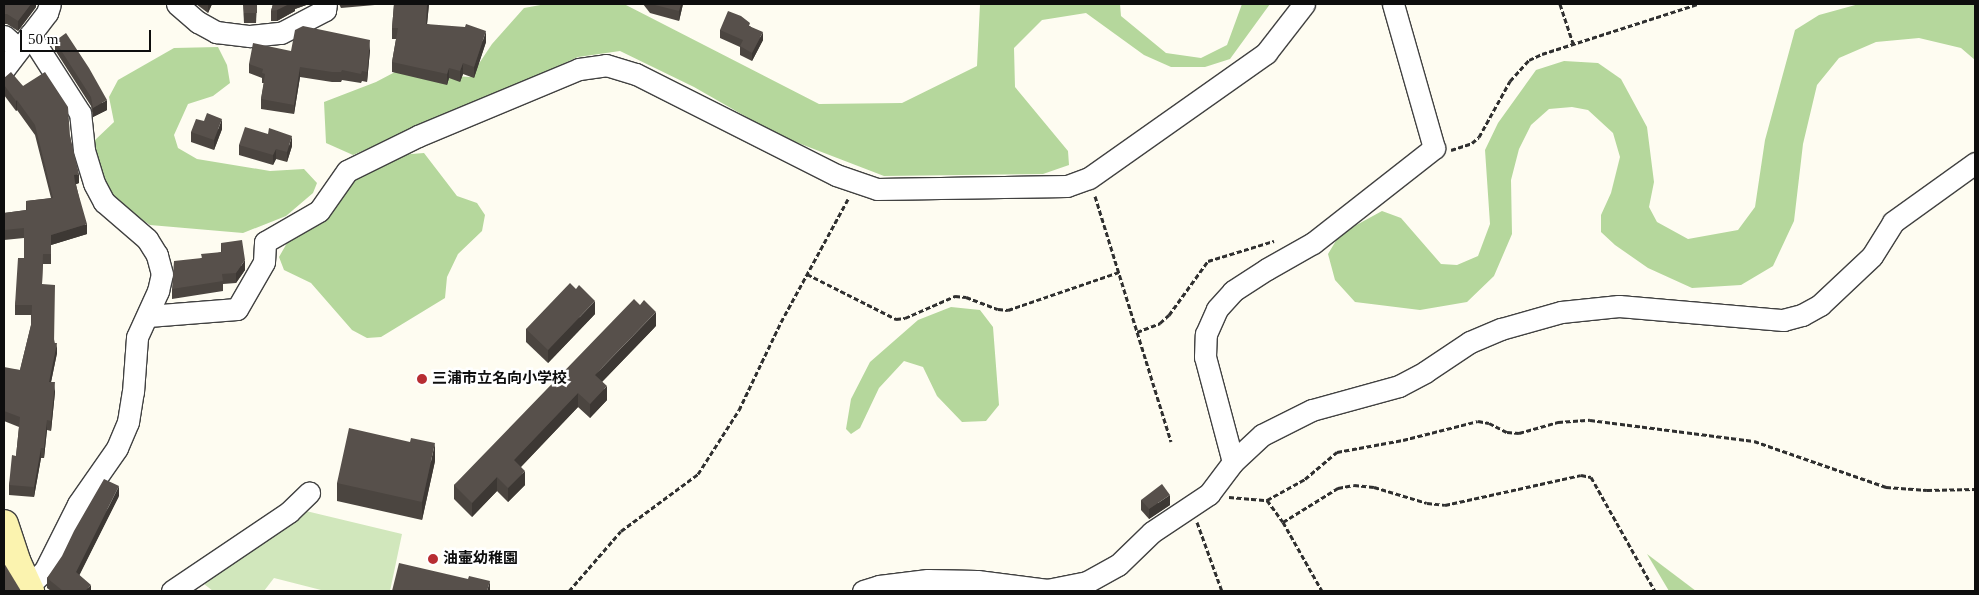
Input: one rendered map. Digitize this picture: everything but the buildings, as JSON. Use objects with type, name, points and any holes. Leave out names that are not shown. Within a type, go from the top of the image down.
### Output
[{"type":"main road","points":[[4,524],[29,589]]},
{"type":"street","points":[[4,69],[17,40],[46,13],[50,4]]},
{"type":"street","points":[[177,4],[198,22],[216,32],[250,36],[281,33],[325,10],[326,4]]},
{"type":"street","points":[[148,316],[237,309],[264,262],[265,242],[319,211],[347,171],[418,136],[579,69],[606,64],[636,74],[836,175],[876,189],[1067,186],[1089,178],[1266,53],[1304,4]]},
{"type":"street","points":[[1233,462],[1205,357],[1206,334],[1217,309],[1233,291],[1267,269],[1312,244],[1434,148],[1393,4]]},
{"type":"street","points":[[17,40],[80,113],[84,150],[94,183],[104,202],[147,239],[157,255],[162,274],[158,291],[137,337],[133,392],[128,422],[117,448],[78,504],[45,570],[29,589]]},
{"type":"street","points":[[863,591],[879,586],[928,580],[977,580],[1046,590],[1087,582],[1118,565],[1152,532],[1192,508],[1209,494],[1233,462],[1262,435],[1290,419],[1312,410],[1399,386],[1425,372],[1470,342],[1501,329],[1561,312],[1619,306],[1783,320],[1802,315],[1820,305],[1872,256],[1893,222],[1975,162]]},
{"type":"street","points":[[172,591],[289,512],[309,493]]},
{"type":"path","points":[[1560,4],[1573,44]]},
{"type":"path","points":[[1434,148],[1442,152],[1472,143],[1487,123],[1510,80],[1524,65],[1542,54],[1698,4]]},
{"type":"path","points":[[1089,178],[1171,441]]},
{"type":"path","points":[[569,591],[621,531],[698,474],[739,410],[781,322],[857,183]]},
{"type":"path","points":[[1137,332],[1160,323],[1169,315],[1208,261],[1277,240]]},
{"type":"path","points":[[807,274],[896,319],[905,318],[955,296],[966,296],[998,309],[1008,310],[1119,272]]},
{"type":"path","points":[[1209,494],[1267,500],[1305,479],[1336,452],[1403,440],[1478,421],[1489,423],[1507,432],[1519,433],[1558,422],[1590,420],[1754,441],[1886,487],[1975,489]]},
{"type":"path","points":[[1283,522],[1338,488],[1354,485],[1374,487],[1427,503],[1445,505],[1581,475],[1591,477],[1655,591]]},
{"type":"path","points":[[1267,500],[1283,522],[1322,591]]},
{"type":"path","points":[[1192,508],[1222,591]]},
{"type":"green space","points":[[546,4],[624,4],[819,104],[902,103],[977,66],[980,4],[1120,4],[1121,16],[1166,53],[1201,58],[1227,45],[1242,4],[1270,4],[1230,59],[1205,67],[1171,67],[1144,55],[1086,13],[1042,20],[1014,48],[1015,87],[1068,151],[1069,165],[1043,174],[884,176],[780,136],[694,87],[620,51],[578,57],[353,155],[326,143],[324,102],[376,82],[395,72],[470,77],[492,44],[524,8]]},
{"type":"green space","points":[[1859,4],[1975,4],[1975,60],[1961,48],[1919,38],[1876,42],[1839,58],[1817,85],[1803,144],[1794,221],[1773,266],[1741,285],[1692,288],[1648,268],[1615,245],[1601,232],[1601,215],[1611,193],[1620,157],[1613,133],[1588,110],[1572,107],[1549,109],[1531,125],[1519,149],[1511,180],[1512,234],[1494,276],[1467,302],[1420,310],[1355,302],[1335,280],[1328,254],[1340,234],[1382,211],[1401,218],[1441,264],[1457,265],[1478,256],[1490,224],[1485,150],[1498,123],[1536,70],[1564,61],[1598,63],[1621,79],[1647,127],[1654,182],[1649,207],[1657,222],[1688,239],[1738,230],[1755,207],[1765,140],[1795,30],[1819,15]]},
{"type":"green space","points":[[218,47],[227,65],[230,83],[213,96],[188,104],[174,135],[178,148],[197,159],[270,171],[304,169],[317,183],[313,193],[286,216],[243,233],[150,225],[113,200],[97,175],[94,141],[114,122],[109,97],[118,80],[174,48]]},
{"type":"green space","points":[[424,153],[457,196],[477,203],[485,215],[482,231],[458,254],[447,277],[445,298],[381,337],[367,338],[352,330],[311,283],[284,270],[279,257],[287,243],[326,221],[360,174],[399,155]]},
{"type":"green space","points":[[951,307],[980,310],[993,327],[999,405],[986,421],[962,422],[937,396],[923,367],[904,361],[879,388],[860,428],[851,434],[846,429],[851,399],[870,362],[918,320]]},
{"type":"green space","points":[[306,511],[402,534],[390,591],[325,591],[274,578],[264,591],[213,591],[204,584]]},
{"type":"green space","points":[[1647,554],[1696,591],[1669,591]]},
{"type":"place","name":"三浦市立名向小学校","points":[[422,379]]},
{"type":"place","name":"油壷幼稚園","points":[[433,559]]}]
